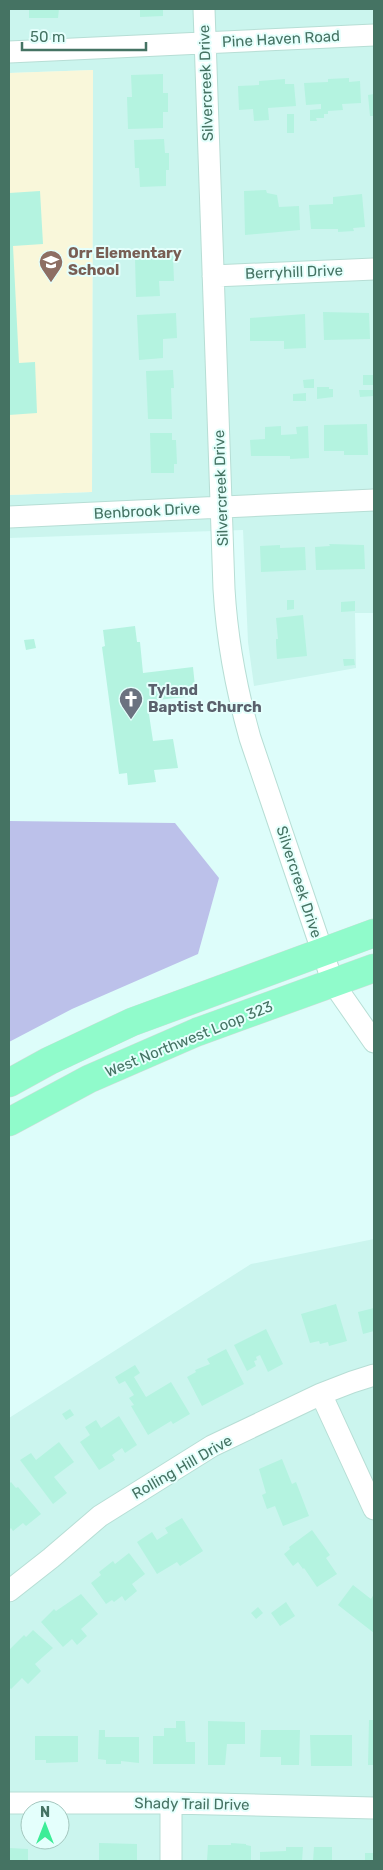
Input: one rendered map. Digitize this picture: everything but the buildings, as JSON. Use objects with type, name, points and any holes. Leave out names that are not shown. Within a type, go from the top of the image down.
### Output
[{"type":"highway","points":[[9,1083],[49,1061],[132,1022],[374,933]]},
{"type":"highway","name":"West Northwest Loop 323","points":[[9,1122],[89,1079],[196,1032],[374,968]]},
{"type":"street","name":"Silvercreek Drive","points":[[204,9],[227,632],[236,683],[250,738],[333,983],[374,1042]]},
{"type":"street","name":"Pine Haven Road","points":[[9,52],[374,35]]},
{"type":"street","name":"Berryhill Drive","points":[[213,276],[374,269]]},
{"type":"street","name":"Benbrook Drive","points":[[9,517],[374,500]]},
{"type":"street","name":"Rolling Hill Drive","points":[[9,1591],[100,1516],[212,1446],[322,1394],[374,1375]]},
{"type":"street","points":[[322,1394],[374,1509]]},
{"type":"street","name":"Shady Trail Drive","points":[[9,1803],[374,1808]]},
{"type":"street","points":[[171,1804],[171,1861]]},
{"type":"shaded area","points":[[9,9],[374,9],[374,613],[355,613],[356,668],[254,686],[248,642],[243,530],[9,538],[9,495],[92,492],[93,70],[9,73]]},
{"type":"shaded area","name":"Orr Elementary School","points":[[93,70],[92,492],[9,495],[9,73]]},
{"type":"shaded area","points":[[9,821],[175,823],[219,878],[198,954],[72,1009],[9,1042]]},
{"type":"shaded area","points":[[374,1239],[374,1861],[9,1861],[9,1418],[251,1264]]},
{"type":"place","name":"Orr Elementary School","points":[[51,283]]},
{"type":"place","name":"Tyland Baptist Church","points":[[131,720]]}]
